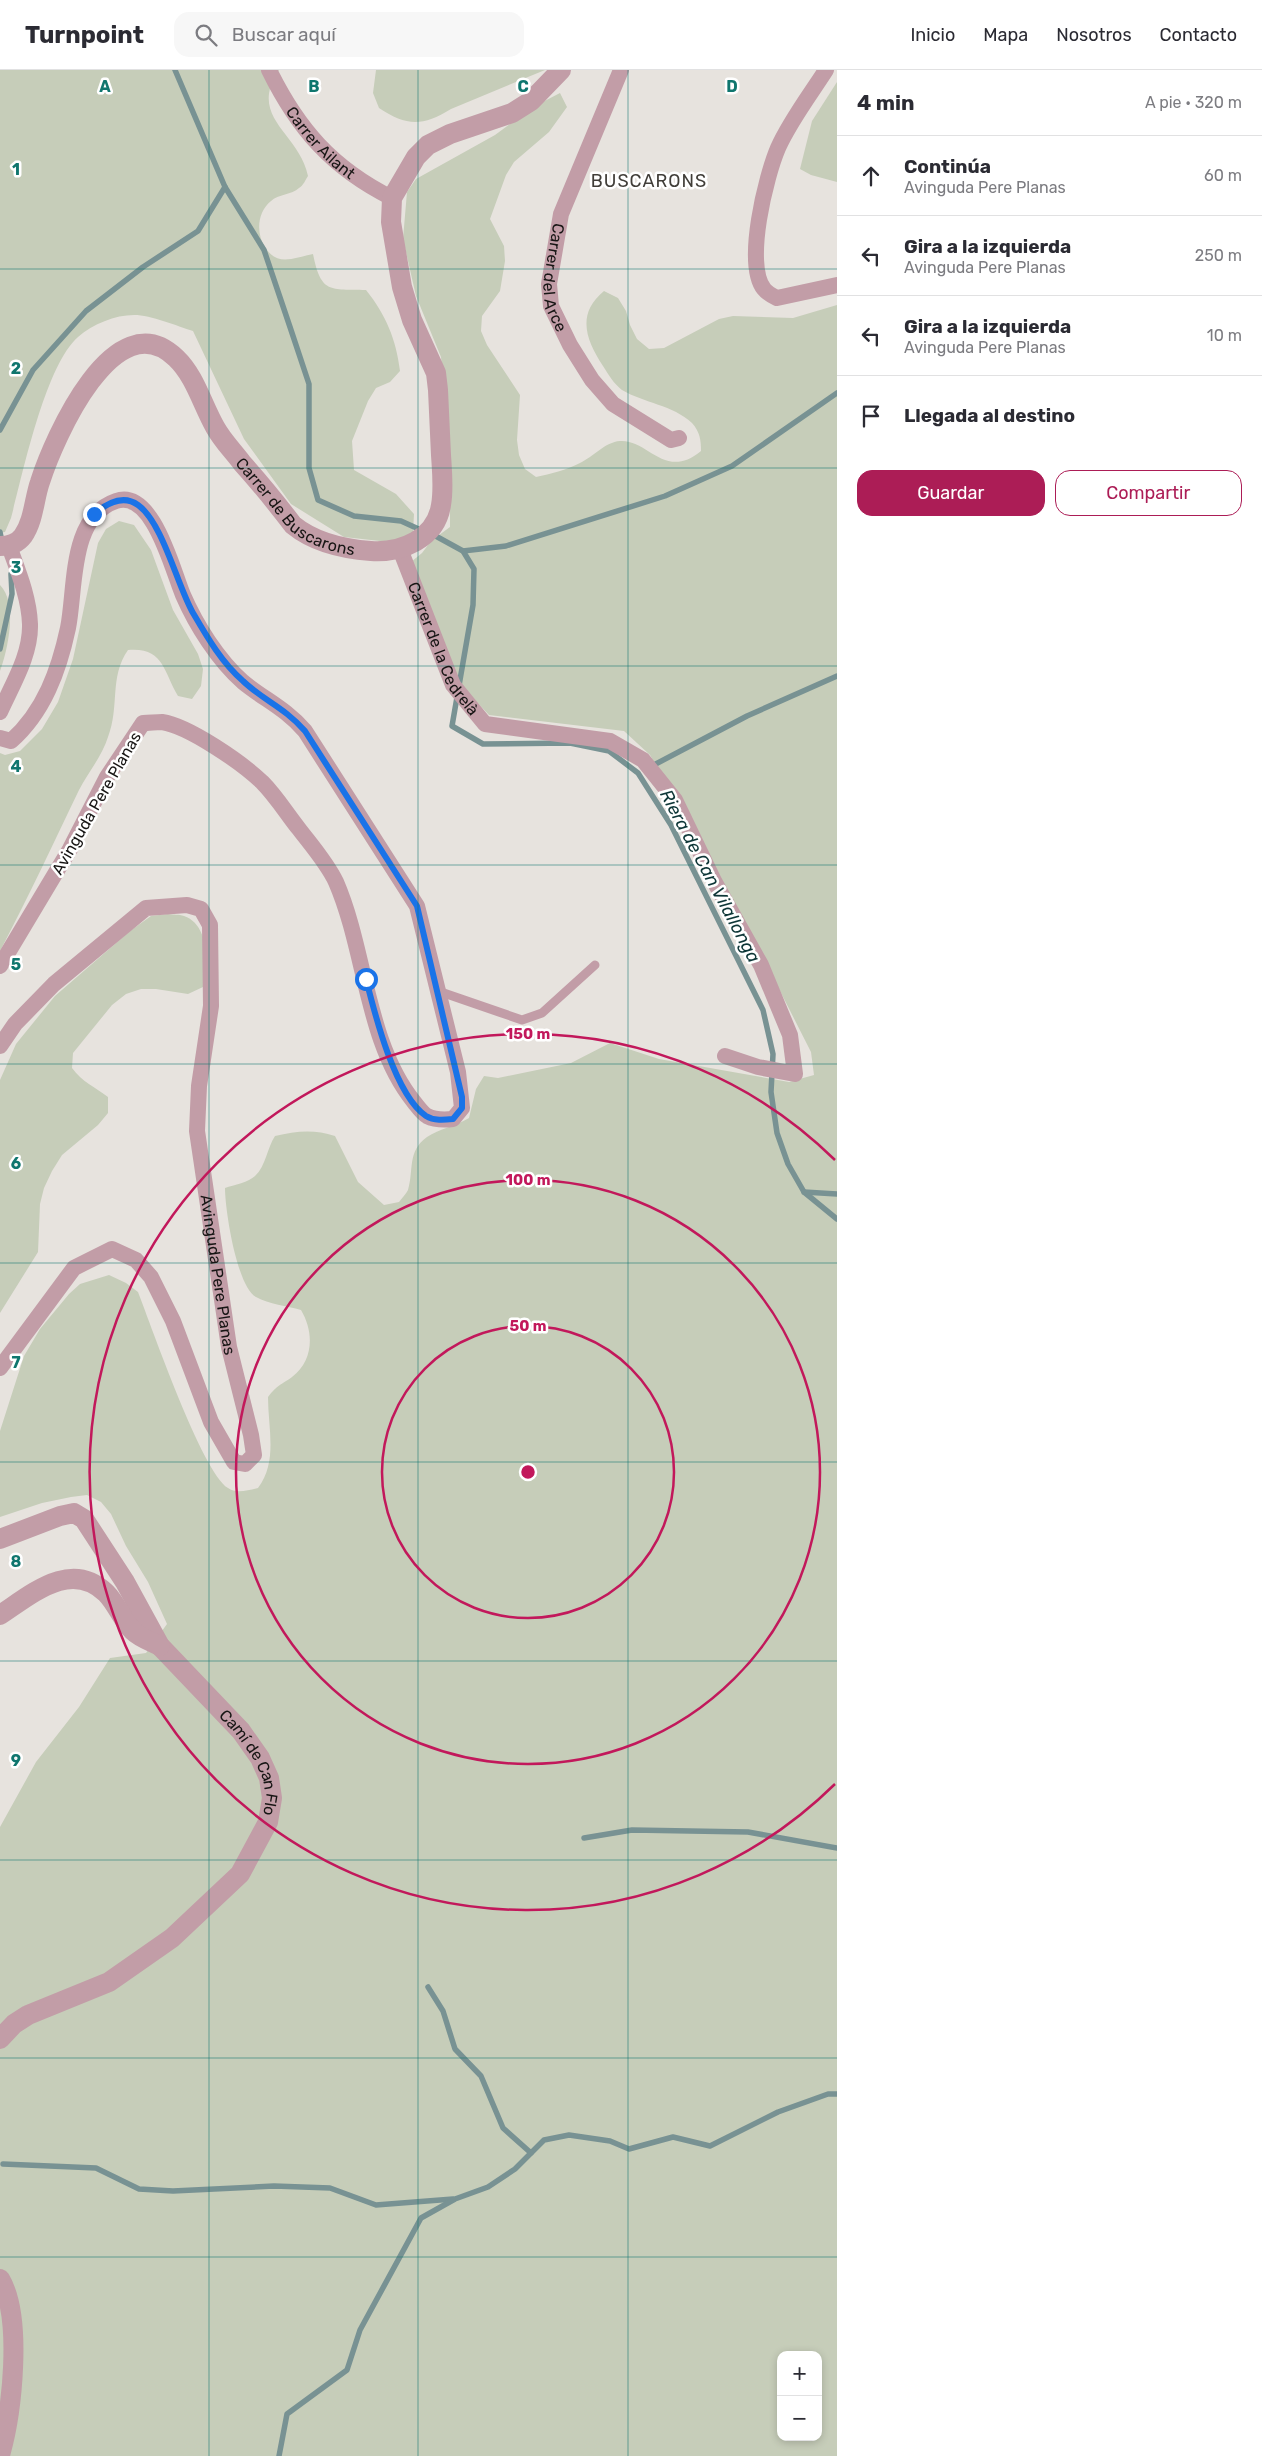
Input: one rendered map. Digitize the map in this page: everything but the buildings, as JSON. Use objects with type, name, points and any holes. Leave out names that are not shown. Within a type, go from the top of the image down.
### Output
[{"type":"street","name":"Carrer Ailant","points":[[269,70],[296,119],[313,139],[363,184],[392,198]]},
{"type":"street","points":[[392,198],[412,163],[428,145],[450,134],[512,113],[531,101],[561,70]]},
{"type":"street","name":"Carrer del Arce","points":[[621,70],[561,214],[549,284],[551,306],[583,366],[613,404],[671,440],[679,438]]},
{"type":"street","points":[[826,70],[779,146],[766,179],[757,233],[757,272],[764,290],[777,298],[837,285]]},
{"type":"street","name":"Carrer de Buscarons","points":[[5,546],[16,542],[26,532],[51,452],[88,385],[112,356],[125,347],[139,344],[155,344],[166,349],[177,359],[196,387],[217,432],[293,525],[303,534],[332,545],[359,550],[400,549],[421,538],[438,517],[442,504],[442,471],[436,373],[412,320],[402,288],[391,222],[392,198]]},
{"type":"street","name":"Avinguda Pere Planas","points":[[0,738],[11,741],[20,733],[31,721],[47,696],[68,628],[78,555],[94,514],[100,508],[120,500],[128,500],[138,505],[148,514],[160,536],[183,596],[211,642],[244,682],[282,708],[305,731],[417,906],[462,1097],[459,1114],[453,1119],[442,1120],[425,1115],[410,1096],[387,1054],[344,904],[335,880],[316,851],[263,783],[245,767],[212,745],[162,722],[143,723],[130,741],[91,805],[66,857],[0,966]]},
{"type":"street","points":[[0,712],[18,674],[27,647],[30,625],[26,594],[5,546]]},
{"type":"street","name":"Carrer de la Cedrelà","points":[[400,549],[453,685],[486,724],[610,741],[644,760],[675,800],[714,881],[761,966],[790,1036],[795,1074],[758,1067],[725,1056]]},
{"type":"street","name":"Avinguda Pere Planas","points":[[0,1046],[15,1024],[54,984],[89,953],[146,908],[188,905],[201,909],[210,925],[211,1006],[199,1086],[197,1131],[229,1347],[251,1435],[254,1455],[245,1464],[234,1462],[211,1422],[173,1321],[151,1277],[136,1260],[112,1249],[74,1268],[0,1368]]},
{"type":"street","points":[[0,1539],[60,1516],[74,1513],[84,1519],[125,1582],[160,1646]]},
{"type":"street","points":[[0,1615],[44,1588],[65,1578],[78,1577],[92,1583],[106,1593],[134,1632],[160,1646]]},
{"type":"street","name":"Camí de Can Flo","points":[[0,2039],[14,2024],[28,2015],[109,1982],[172,1938],[240,1874],[268,1822],[272,1798],[269,1778],[260,1758],[241,1731],[160,1646]]},
{"type":"street","points":[[0,2279],[12,2310],[14,2342],[12,2375],[0,2455]]},
{"type":"lane","points":[[437,991],[522,1020],[542,1013],[596,964]]},
{"type":"green space","points":[[0,70],[279,70],[271,87],[269,101],[272,113],[303,161],[308,176],[302,186],[293,192],[277,197],[266,206],[259,223],[260,236],[270,253],[280,259],[286,260],[313,254],[316,267],[324,283],[336,289],[366,290],[384,318],[393,338],[400,371],[390,382],[376,388],[368,401],[352,441],[354,470],[396,494],[414,514],[413,532],[402,541],[389,542],[344,537],[291,504],[244,439],[193,331],[141,315],[127,315],[97,324],[78,337],[66,351],[45,395],[11,518],[5,532],[0,533]]},
{"type":"green space","points":[[376,70],[545,70],[431,119],[414,122],[398,118],[379,108],[373,93]]},
{"type":"green space","points":[[837,82],[837,182],[811,175],[800,169],[812,121]]},
{"type":"green space","points":[[560,93],[567,107],[549,132],[514,162],[506,175],[490,219],[504,246],[505,261],[500,291],[482,316],[481,331],[487,345],[520,395],[517,440],[519,455],[525,469],[536,477],[558,472],[575,465],[609,444],[620,441],[630,442],[658,457],[677,462],[688,459],[701,451],[700,436],[692,423],[676,412],[622,390],[611,379],[597,356],[588,337],[587,318],[595,300],[604,291],[618,298],[626,311],[637,339],[649,349],[664,348],[719,319],[733,316],[793,318],[837,305],[837,2456],[0,2456],[0,1827],[36,1762],[79,1707],[110,1658],[146,1653],[167,1624],[148,1582],[126,1546],[111,1514],[101,1502],[87,1495],[71,1497],[42,1503],[0,1517],[0,1431],[24,1356],[40,1329],[69,1294],[80,1284],[109,1275],[126,1283],[138,1292],[178,1398],[205,1456],[217,1476],[231,1490],[243,1491],[258,1488],[264,1478],[270,1456],[268,1397],[292,1377],[305,1362],[310,1345],[310,1336],[301,1310],[261,1299],[249,1290],[243,1279],[233,1247],[225,1188],[245,1182],[259,1172],[275,1136],[290,1133],[320,1132],[335,1136],[358,1182],[384,1205],[399,1202],[407,1192],[410,1183],[412,1161],[416,1148],[421,1142],[432,1134],[469,1118],[476,1089],[484,1076],[498,1078],[571,1063],[610,1043],[659,1059],[789,1082],[814,1075],[811,1052],[744,920],[650,755],[624,731],[489,715],[460,684],[411,562],[422,553],[431,541],[450,527],[450,452],[441,357],[416,296],[403,239],[407,192],[416,179],[495,135],[533,107]]},
{"type":"green space","points":[[119,521],[134,525],[151,550],[173,610],[198,654],[203,669],[201,686],[192,699],[178,696],[161,662],[156,657],[149,652],[128,650],[122,660],[116,681],[114,714],[105,744],[99,758],[79,790],[0,951],[0,753],[5,755],[20,751],[42,729],[58,702],[73,659],[98,543],[106,529]]},
{"type":"green space","points":[[0,585],[9,603],[10,626],[6,651],[0,671]]},
{"type":"green space","points":[[168,914],[184,916],[193,921],[199,928],[206,947],[206,969],[203,987],[188,994],[156,989],[141,989],[126,994],[112,1005],[73,1053],[72,1068],[84,1081],[108,1097],[108,1113],[98,1125],[62,1155],[52,1171],[44,1188],[40,1204],[38,1252],[0,1313],[0,1080],[16,1044],[55,996],[130,931],[151,916]]},
{"type":"waterway","name":"Riera de Can Vilallonga","points":[[175,70],[225,187],[264,250],[309,384],[309,468],[318,500],[354,516],[401,521],[423,531]]},
{"type":"waterway","points":[[0,430],[33,370],[86,311],[143,267],[198,231],[225,187]]},
{"type":"waterway","points":[[463,551],[506,546],[665,496],[732,466],[837,393]]},
{"type":"waterway","points":[[0,532],[1,537]]},
{"type":"waterway","name":"Riera de Can Vilallonga","points":[[432,534],[463,551],[474,569],[473,605],[452,726],[483,744],[570,743],[609,751],[638,773],[671,825],[763,1010],[773,1054],[771,1092],[777,1133],[788,1164],[804,1192],[837,1219]]},
{"type":"waterway","points":[[0,649],[12,594],[11,574]]},
{"type":"waterway","points":[[650,767],[747,716],[837,676]]},
{"type":"waterway","points":[[804,1192],[837,1194]]},
{"type":"waterway","points":[[584,1838],[632,1830],[748,1832],[837,1848]]},
{"type":"waterway","points":[[428,1987],[443,2011],[455,2049],[481,2076],[503,2128],[531,2153]]},
{"type":"waterway","points":[[279,2456],[287,2414],[347,2370],[360,2330],[421,2218],[455,2199],[488,2187],[515,2169],[544,2140],[569,2135],[610,2141],[629,2149],[673,2137],[710,2146],[778,2112],[828,2094],[837,2094]]},
{"type":"waterway","points":[[3,2164],[96,2168],[139,2189],[173,2191],[274,2186],[330,2188],[376,2205],[453,2199]]},
{"type":"district","name":"BUSCARONS","points":[[649,181]]},
{"type":"route","points":[[94,514],[100,508],[112,502],[128,500],[138,505],[148,514],[160,536],[183,596],[211,642],[232,670],[244,682],[292,716],[305,731],[417,906],[458,1072],[462,1108],[453,1119],[442,1120],[425,1115],[396,1074],[387,1054],[375,1016],[366,979]]}]
